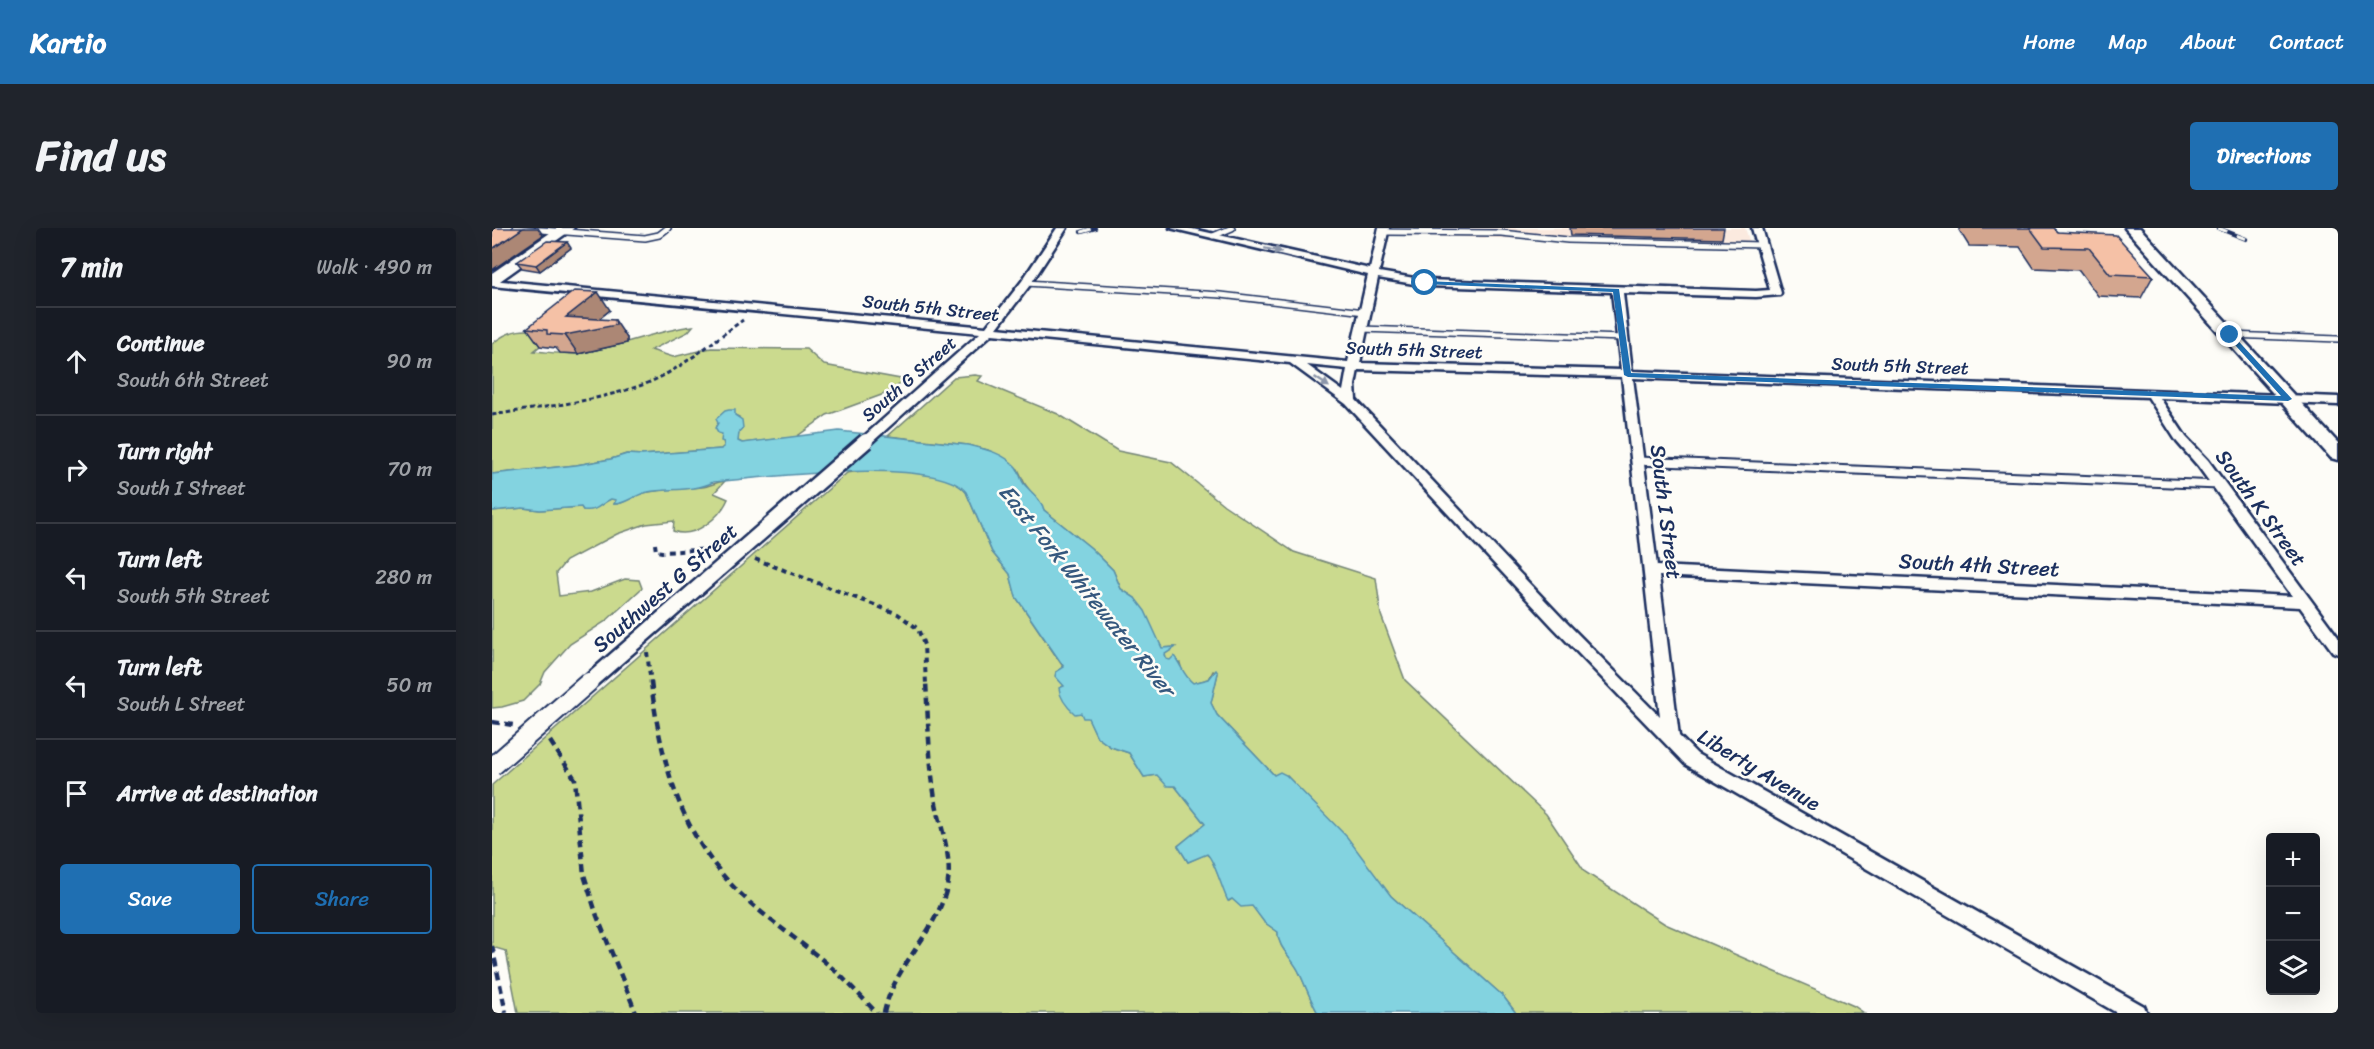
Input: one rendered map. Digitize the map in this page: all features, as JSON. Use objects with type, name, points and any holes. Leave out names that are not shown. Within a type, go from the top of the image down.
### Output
[{"type":"street","name":"South G Street","points":[[866,441],[988,332],[1026,283],[1062,228]]},
{"type":"street","points":[[1175,228],[1375,274],[1425,283],[1756,294],[1776,292],[1757,228]]},
{"type":"street","points":[[2132,228],[2338,454]]},
{"type":"street","points":[[492,282],[565,230]]},
{"type":"street","points":[[1350,401],[1349,385],[1384,230]]},
{"type":"street","name":"South 5th Street","points":[[492,282],[1354,366],[2338,401]]},
{"type":"street","name":"South I Street","points":[[1617,290],[1671,740]]},
{"type":"street","name":"Liberty Avenue","points":[[1295,362],[1350,401],[1565,630],[1692,759],[2137,1013]]},
{"type":"street","name":"South K Street","points":[[2151,393],[2181,439],[2219,485],[2338,648]]},
{"type":"street","name":"Southwest G Street","points":[[492,767],[866,441]]},
{"type":"street","name":"South 4th Street","points":[[1652,571],[2304,602]]},
{"type":"lane","points":[[515,228],[565,230],[645,238],[659,236],[668,228]]},
{"type":"lane","points":[[1213,237],[1232,228]]},
{"type":"lane","points":[[1384,230],[1501,233],[1568,240],[1762,245]]},
{"type":"lane","points":[[1026,283],[1221,295],[1365,312]]},
{"type":"lane","points":[[1362,329],[1623,338]]},
{"type":"lane","points":[[2230,335],[2338,339]]},
{"type":"lane","points":[[1638,461],[2219,485]]},
{"type":"path","points":[[492,415],[606,395],[654,381],[761,308]]},
{"type":"path","points":[[655,544],[656,551],[662,552],[699,548],[721,550]]},
{"type":"path","points":[[750,557],[898,614],[918,629],[924,645],[934,792],[948,868],[948,884],[934,916],[890,991],[884,1013]]},
{"type":"path","points":[[646,646],[655,714],[673,790],[703,849],[719,871],[757,909],[832,968],[877,1013]]},
{"type":"path","points":[[492,722],[518,726]]},
{"type":"path","points":[[544,735],[566,761],[575,779],[584,875],[597,916],[636,1013]]},
{"type":"path","points":[[492,946],[506,1013]]},
{"type":"shaded area","points":[[1400,228],[1745,228],[1751,246],[1399,235]]},
{"type":"green space","points":[[693,326],[688,332],[651,350],[673,357],[711,348],[806,349],[824,365],[906,380],[887,393],[827,415],[796,437],[742,443],[738,441],[739,417],[735,415],[716,426],[722,434],[724,446],[721,449],[642,455],[626,454],[576,465],[492,474],[492,344],[500,338],[523,330],[557,332],[534,351],[575,354],[664,331]]},
{"type":"green space","points":[[982,376],[978,381],[1058,414],[1118,451],[1171,462],[1224,505],[1294,552],[1376,578],[1381,615],[1405,680],[1546,814],[1585,872],[1665,924],[1854,1006],[1864,1013],[1516,1013],[1503,996],[1391,896],[1313,803],[1286,775],[1274,775],[1217,715],[1211,703],[1218,673],[1213,671],[1209,679],[1193,683],[1183,675],[1180,663],[1166,660],[1165,654],[1175,647],[1162,648],[1135,598],[1121,589],[1113,570],[1091,548],[1044,510],[1025,484],[1018,469],[988,450],[968,445],[888,436],[954,377]]},
{"type":"green space","points":[[867,470],[933,474],[957,484],[966,492],[992,552],[1010,574],[1016,597],[1064,668],[1056,672],[1064,686],[1060,688],[1081,713],[1088,717],[1097,737],[1111,747],[1129,753],[1144,777],[1157,775],[1171,786],[1175,786],[1205,824],[1178,846],[1188,862],[1206,854],[1211,858],[1229,901],[1232,899],[1252,905],[1264,922],[1278,932],[1280,943],[1297,969],[1318,1013],[518,1013],[506,951],[492,947],[492,785],[847,473]]},
{"type":"green space","points":[[725,481],[714,493],[728,499],[719,513],[698,530],[681,533],[673,531],[674,521],[646,524],[617,534],[566,561],[556,573],[559,596],[591,592],[625,579],[639,580],[642,588],[606,621],[570,644],[545,672],[540,684],[523,701],[492,708],[492,511],[581,507],[583,510],[611,499],[616,500],[614,504],[618,504],[648,492],[702,487]]},
{"type":"water","name":"East Fork Whitewater River","points":[[729,410],[735,410],[735,415],[742,420],[743,428],[739,433],[738,441],[742,443],[839,431],[968,445],[1006,458],[1017,469],[1024,484],[1039,499],[1044,510],[1091,548],[1113,570],[1121,589],[1135,598],[1145,611],[1162,648],[1176,647],[1165,654],[1166,659],[1170,660],[1174,656],[1193,683],[1209,679],[1216,670],[1218,673],[1211,703],[1217,715],[1274,775],[1280,772],[1286,775],[1347,837],[1391,896],[1503,996],[1516,1013],[1318,1013],[1297,969],[1280,943],[1278,932],[1264,922],[1252,906],[1241,907],[1232,899],[1228,901],[1213,863],[1207,854],[1188,862],[1178,846],[1205,824],[1175,786],[1167,786],[1157,775],[1144,777],[1129,753],[1111,747],[1097,737],[1088,718],[1083,718],[1081,713],[1075,714],[1065,702],[1059,688],[1064,686],[1055,676],[1056,672],[1064,667],[1016,597],[1010,574],[992,552],[966,492],[949,481],[921,474],[886,472],[807,474],[713,482],[690,489],[648,492],[618,504],[614,504],[616,500],[611,499],[592,510],[583,510],[581,507],[492,511],[492,474],[576,465],[627,454],[721,449],[724,447],[724,442],[721,441],[722,434],[718,433],[715,428],[718,423],[716,419]]},
{"type":"building","points":[[492,228],[523,228],[492,249]]},
{"type":"building","points":[[2030,228],[2053,228],[2057,232],[2116,235],[2153,276],[2110,274],[2089,248],[2044,247]]},
{"type":"building","points":[[547,241],[567,242],[536,265],[517,262]]},
{"type":"building","points":[[574,291],[598,292],[566,317],[615,320],[616,325],[565,335],[547,334],[547,330],[527,328]]},
{"type":"railway","points":[[1081,232],[1095,228]]},
{"type":"railway","points":[[2218,228],[2246,239]]},
{"type":"route","points":[[1425,283],[1617,290],[1628,375],[2288,399],[2230,335]]}]
